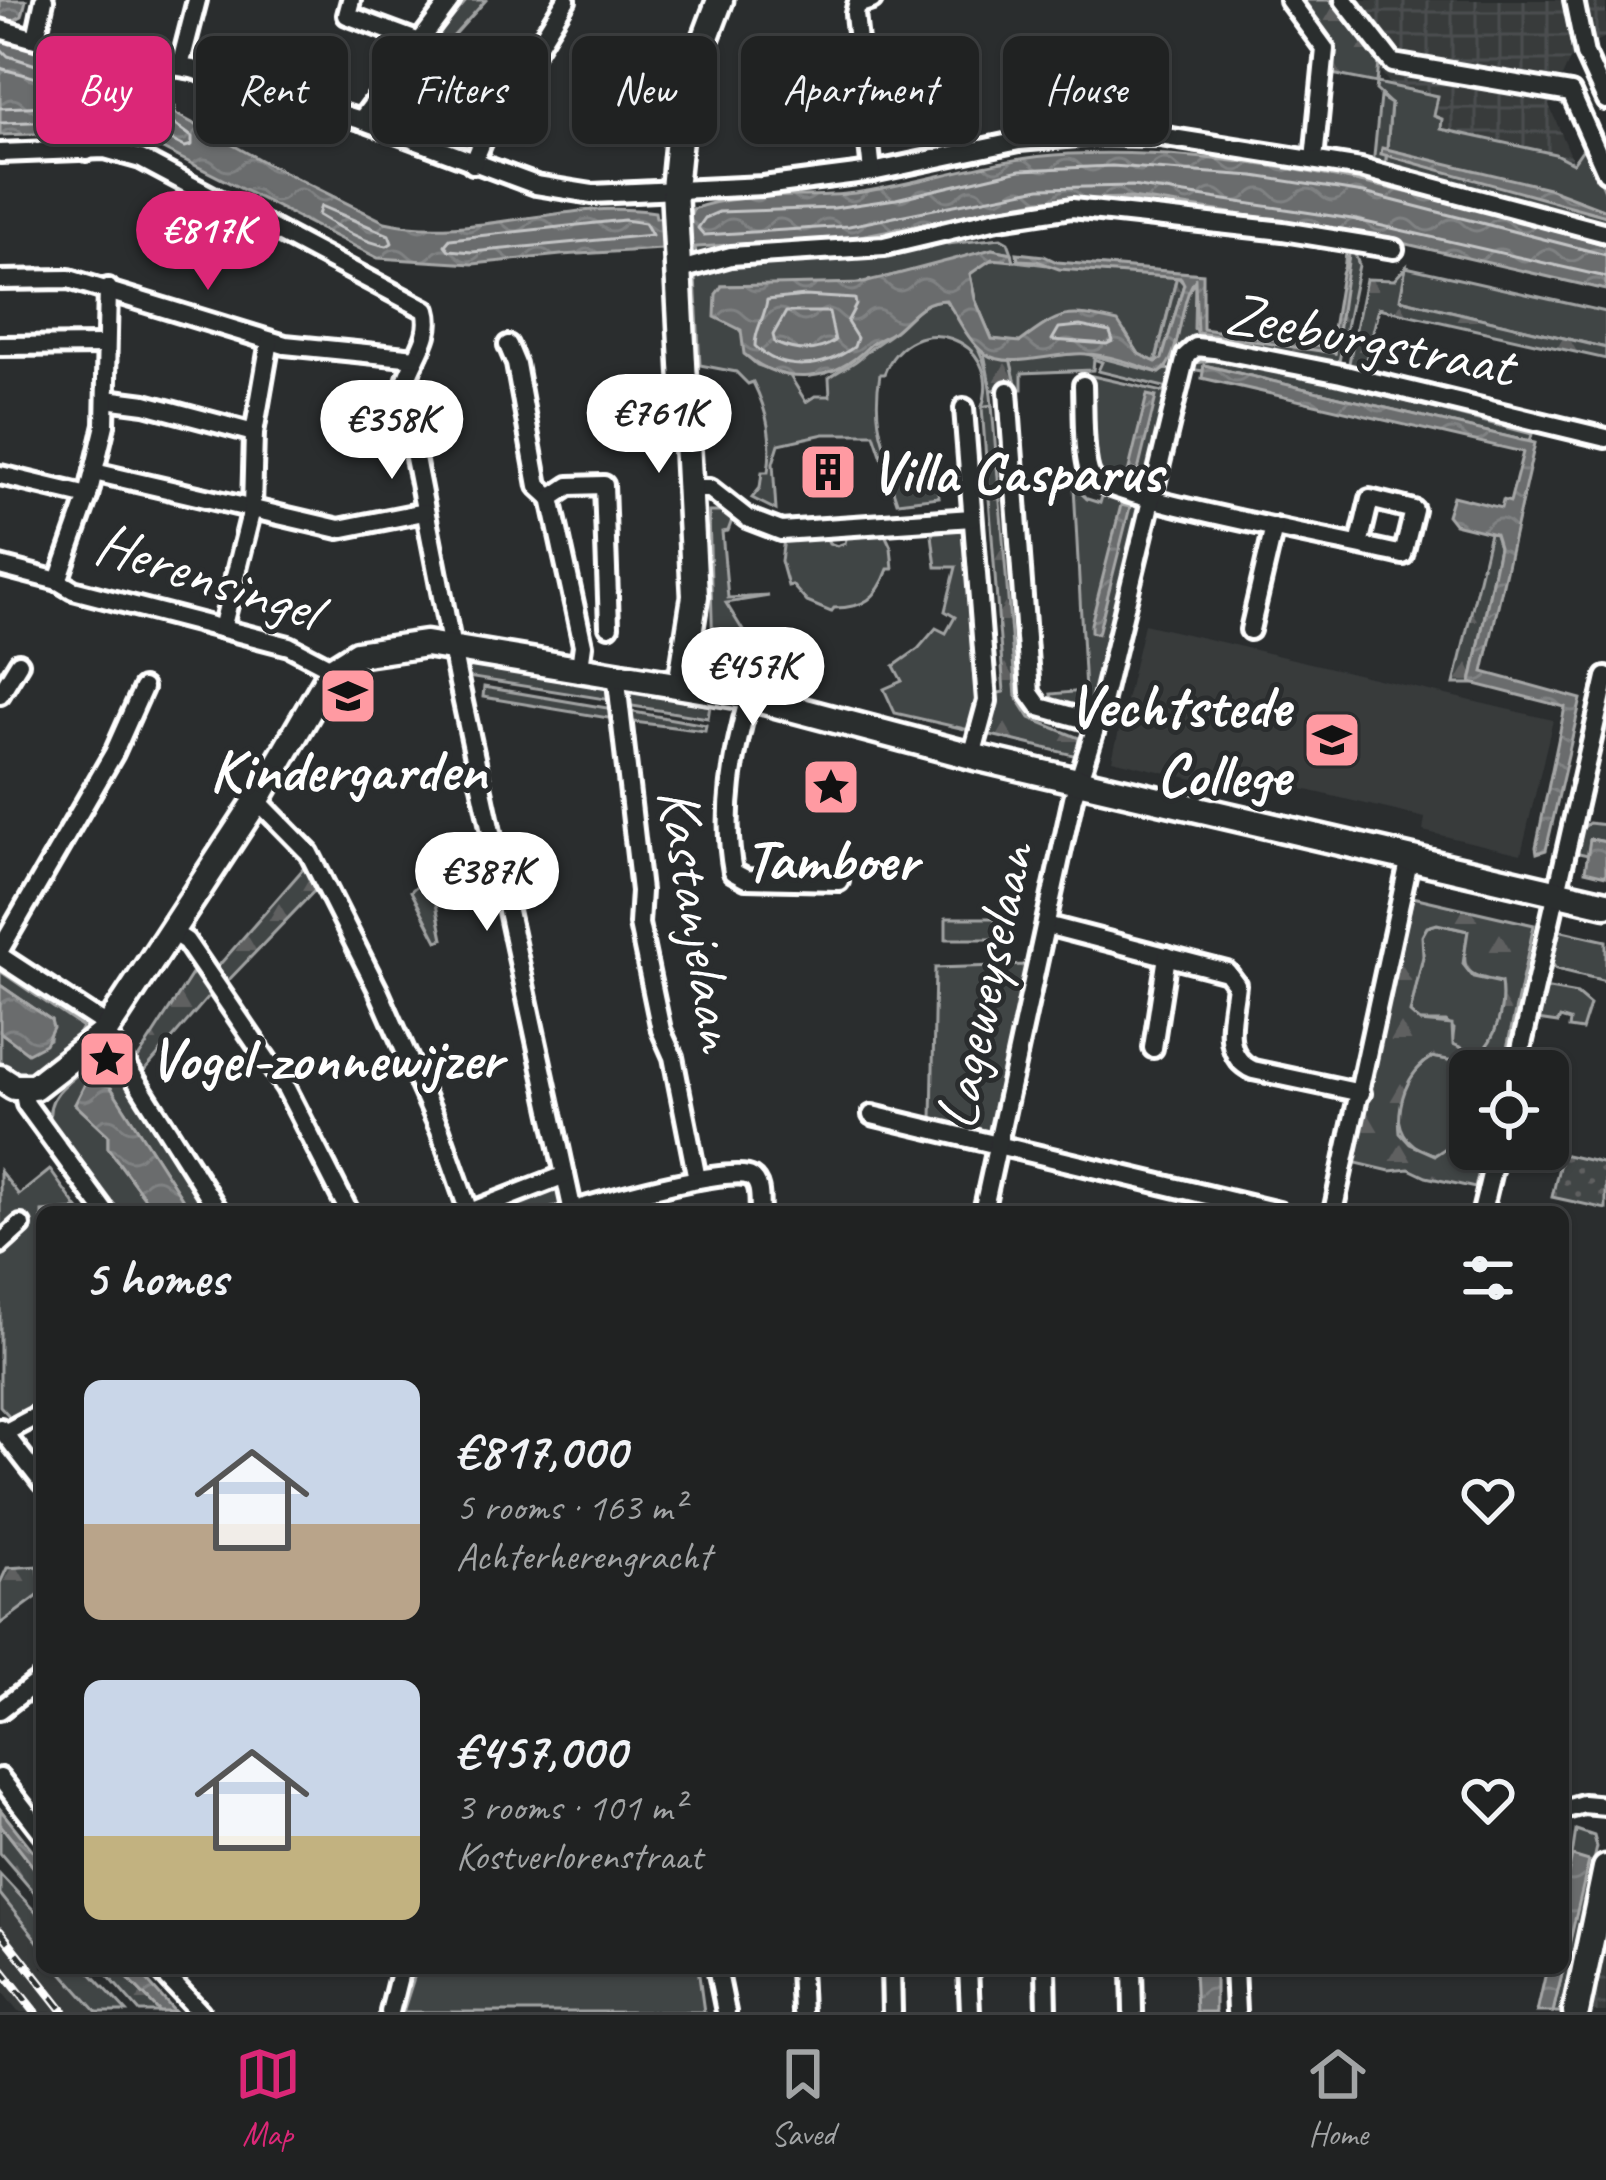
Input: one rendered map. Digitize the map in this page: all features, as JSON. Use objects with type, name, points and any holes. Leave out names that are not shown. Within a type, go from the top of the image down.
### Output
[{"type":"main road","points":[[681,685],[695,596],[674,189],[683,98],[720,0]]},
{"type":"main road","name":"Herensingel","points":[[333,669],[358,654],[426,644],[749,697],[972,756],[1606,904]]},
{"type":"main road","points":[[11,1083],[34,1087],[106,1032],[257,800],[333,669]]},
{"type":"main road","points":[[1576,2012],[1604,1898],[1606,1868]]},
{"type":"street","points":[[36,36],[44,0]]},
{"type":"street","points":[[180,66],[197,0]]},
{"type":"street","points":[[351,0],[347,15],[408,36]]},
{"type":"street","points":[[421,36],[451,0]]},
{"type":"street","points":[[473,164],[490,123],[566,0]]},
{"type":"street","points":[[1289,0],[1325,49],[1314,160]]},
{"type":"street","points":[[1344,0],[1393,63],[1571,93],[1606,172]]},
{"type":"street","points":[[1574,0],[1585,54],[1606,100]]},
{"type":"street","points":[[864,2],[872,172]]},
{"type":"street","points":[[6,31],[36,38]]},
{"type":"street","points":[[172,64],[361,120],[536,185],[592,194],[764,186],[872,172],[1019,141],[1160,136],[1361,168],[1606,232]]},
{"type":"street","points":[[361,120],[372,104]]},
{"type":"street","points":[[87,151],[89,144]]},
{"type":"street","points":[[0,153],[105,149],[141,159],[419,303],[429,317],[430,328],[403,386],[424,512],[570,1206]]},
{"type":"street","points":[[677,264],[884,246],[993,220],[1072,208],[1283,231],[1394,249]]},
{"type":"street","points":[[0,280],[69,279],[270,341],[333,352],[416,358]]},
{"type":"street","points":[[58,581],[94,472],[106,399],[108,288]]},
{"type":"street","points":[[222,629],[252,509],[254,433],[270,341]]},
{"type":"street","points":[[0,346],[106,345]]},
{"type":"street","points":[[508,345],[538,486],[550,498],[583,645],[580,667]]},
{"type":"street","name":"Zeeburgstraat","points":[[1186,356],[1196,347],[1214,349],[1341,374],[1606,438]]},
{"type":"street","name":"Lageweyselaan","points":[[984,1206],[1073,798],[1097,723],[1186,356]]},
{"type":"street","points":[[1083,385],[1092,477],[1098,483],[1359,544]]},
{"type":"street","points":[[1008,391],[1030,693],[1040,706],[1097,723]]},
{"type":"street","points":[[106,399],[145,404],[254,433]]},
{"type":"street","points":[[964,407],[987,701],[972,756]]},
{"type":"street","points":[[94,472],[339,529],[424,512]]},
{"type":"street","points":[[0,475],[88,496]]},
{"type":"street","points":[[550,498],[569,486],[604,484],[609,626]]},
{"type":"street","points":[[690,489],[710,489],[747,518],[781,531],[972,518]]},
{"type":"street","points":[[1250,630],[1274,526]]},
{"type":"street","name":"Herensingel","points":[[0,566],[58,581],[73,590],[289,646],[333,669]]},
{"type":"street","points":[[0,694],[19,663]]},
{"type":"street","name":"Kastanjelaan","points":[[616,673],[641,891],[639,924],[661,1030],[673,1057],[697,1179]]},
{"type":"street","points":[[1521,1050],[1606,677]]},
{"type":"street","points":[[143,688],[114,753],[0,953],[98,1020],[215,1206]]},
{"type":"street","points":[[749,697],[729,798],[728,843],[734,872],[746,879],[839,881]]},
{"type":"street","points":[[257,800],[309,853],[379,992],[468,1206]]},
{"type":"street","points":[[1334,1206],[1410,857]]},
{"type":"street","points":[[1046,926],[1221,968],[1236,983],[1230,1049],[1245,1067],[1361,1094]]},
{"type":"street","points":[[172,932],[186,941],[286,1088],[347,1206]]},
{"type":"street","points":[[1153,1048],[1167,956]]},
{"type":"street","points":[[11,1083],[101,1206]]},
{"type":"street","points":[[872,1115],[1253,1206]]},
{"type":"street","points":[[1483,1206],[1492,1170]]},
{"type":"street","points":[[594,1206],[697,1179],[743,1174],[759,1186],[760,1206]]},
{"type":"street","points":[[485,1206],[565,1175]]},
{"type":"street","points":[[0,1244],[21,1225]]},
{"type":"street","points":[[36,1416],[2,1430],[36,1473]]},
{"type":"street","points":[[0,1710],[36,1683]]},
{"type":"street","points":[[0,1778],[36,1824]]},
{"type":"street","points":[[1569,1808],[1606,1806]]},
{"type":"street","points":[[165,1974],[200,2012]]},
{"type":"street","points":[[390,2012],[400,1974]]},
{"type":"street","points":[[718,1974],[726,2012]]},
{"type":"street","points":[[800,1974],[802,2012]]},
{"type":"street","points":[[891,1974],[892,2012]]},
{"type":"street","points":[[968,1974],[970,2012]]},
{"type":"street","points":[[1046,1974],[1047,2012]]},
{"type":"street","points":[[1132,1974],[1133,2012]]},
{"type":"street","points":[[1234,1974],[1236,2012]]},
{"type":"shaded area","points":[[1326,0],[1606,0],[1606,37],[1573,53],[1549,105],[1574,163],[1425,130]]},
{"type":"shaded area","name":"Vechtstede College","points":[[1144,624],[1553,720],[1521,854],[1423,831],[1425,818],[1243,775],[1239,790],[1112,760]]},
{"type":"shaded area","points":[[0,1894],[36,1939],[36,1974],[63,1974],[97,2012],[18,2012],[0,1989]]},
{"type":"shaded area","points":[[1606,1940],[1606,2012],[1589,2012]]},
{"type":"green space","points":[[467,0],[486,0],[454,36],[437,36]]},
{"type":"green space","points":[[1304,0],[1330,0],[1379,63],[1377,83],[1332,74],[1332,39]]},
{"type":"green space","points":[[1377,83],[1438,96],[1434,116],[1442,119],[1441,129],[1555,154],[1573,163],[1585,146],[1606,193],[1606,230],[1385,169],[1391,104],[1376,90]]},
{"type":"green space","points":[[1380,97],[1391,104],[1385,169],[1373,166]]},
{"type":"green space","points":[[1088,197],[1196,205],[1350,231],[1348,238],[1099,206],[889,240],[697,260],[695,247],[1041,200]]},
{"type":"green space","points":[[935,237],[948,244],[1001,238],[1012,253],[992,249],[849,285],[722,286],[735,325],[743,334],[745,354],[757,365],[790,376],[806,402],[815,396],[830,396],[829,378],[921,307],[945,300],[978,348],[992,405],[982,407],[985,383],[980,363],[968,348],[933,336],[914,340],[897,353],[880,374],[877,399],[881,434],[894,469],[899,467],[918,489],[934,476],[939,497],[897,502],[874,434],[824,434],[779,444],[773,463],[776,510],[752,498],[760,488],[762,472],[768,472],[766,415],[753,382],[748,384],[736,372],[700,365],[695,277],[724,263]]},
{"type":"green space","points":[[1346,252],[1355,254],[1359,265],[1338,366],[1198,342],[1187,343],[1173,371],[1166,369],[1186,296],[1195,280],[1194,329],[1335,353]]},
{"type":"green space","points":[[986,261],[1177,276],[1155,362],[1139,354],[1126,333],[1020,343],[992,339],[970,274]]},
{"type":"green space","points":[[1406,267],[1606,312],[1606,348],[1399,299]]},
{"type":"green space","points":[[1406,267],[1400,299],[1606,348],[1606,359],[1379,308],[1363,372],[1348,368],[1366,279],[1394,280]]},
{"type":"green space","points":[[1177,276],[1184,284],[1162,359],[1156,362]]},
{"type":"green space","points":[[984,353],[1010,358],[1017,389],[991,390]]},
{"type":"green space","points":[[1083,353],[1159,373],[1173,371],[1168,388],[1098,371],[1102,362],[1094,359],[1093,370],[1022,373],[1022,389],[1017,389],[1010,359]]},
{"type":"green space","points":[[1211,360],[1336,383],[1532,434],[1530,442],[1204,365],[1203,371],[1190,369]]},
{"type":"green space","points":[[1088,375],[1167,393],[1148,480],[1143,484],[1106,476],[1095,467]]},
{"type":"green space","points":[[992,405],[1016,696],[1030,718],[1079,738],[1077,756],[987,734],[993,694],[1004,692],[982,407]]},
{"type":"green space","points":[[1074,486],[1087,499],[1100,503],[1103,493],[1135,502],[1140,508],[1089,710],[1053,702],[1051,694],[1085,691]]},
{"type":"green space","points":[[709,512],[724,512],[732,520],[728,531],[722,532],[728,598],[769,596],[726,603],[750,642],[743,650],[754,661],[740,675],[720,668],[713,654]]},
{"type":"green space","points":[[884,532],[893,569],[888,569],[874,595],[861,604],[831,612],[807,602],[788,586],[781,561],[784,539],[826,537],[837,546],[845,543],[847,535]]},
{"type":"green space","points":[[963,532],[976,702],[969,730],[895,713],[884,689],[902,681],[894,666],[936,628],[946,633],[955,617],[945,611],[956,567],[936,567],[932,535]]},
{"type":"green space","points":[[1490,533],[1495,534],[1499,547],[1474,684],[1454,684]]},
{"type":"green space","points":[[479,661],[606,685],[611,700],[467,677],[464,671]]},
{"type":"green space","points":[[484,687],[613,709],[614,719],[483,697]]},
{"type":"green space","points":[[630,690],[710,706],[708,718],[626,705],[624,698]]},
{"type":"green space","points":[[628,711],[706,725],[705,731],[626,721]]},
{"type":"green space","points":[[1589,823],[1606,825],[1606,842],[1591,839],[1588,855],[1574,852],[1579,831]]},
{"type":"green space","points":[[304,868],[317,888],[223,986],[214,971]]},
{"type":"green space","points":[[430,874],[443,939],[437,941],[411,891]]},
{"type":"green space","points":[[1413,897],[1534,925],[1507,1050],[1484,1050],[1495,1032],[1501,982],[1467,968],[1468,931],[1437,924],[1427,927],[1410,1013],[1420,1022],[1452,1025],[1453,1044],[1467,1050],[1449,1050],[1449,1060],[1432,1057],[1416,1072],[1402,1100],[1400,1133],[1410,1144],[1435,1155],[1449,1146],[1449,1170],[1479,1170],[1475,1188],[1409,1169],[1390,1171],[1352,1162]]},
{"type":"green space","points":[[946,918],[995,918],[995,939],[946,939]]},
{"type":"green space","points":[[1437,924],[1468,931],[1463,964],[1473,977],[1501,983],[1498,1022],[1482,1050],[1452,1044],[1454,1029],[1446,1022],[1420,1022],[1410,1013],[1427,927]]},
{"type":"green space","points":[[1558,930],[1606,941],[1606,981],[1556,969],[1552,963]]},
{"type":"green space","points":[[1029,965],[991,1133],[932,1120],[935,968]]},
{"type":"green space","points":[[0,971],[82,1027],[75,1040],[23,1080],[0,1068],[0,1032],[28,1052],[49,1039],[51,1020],[0,985]]},
{"type":"green space","points":[[194,971],[210,995],[139,1077],[133,1066]]},
{"type":"green space","points":[[1543,991],[1577,994],[1590,1005],[1582,1030],[1569,1028],[1570,1021],[1560,1018],[1558,1023],[1537,1020]]},
{"type":"green space","points":[[1433,1057],[1449,1060],[1449,1145],[1440,1155],[1408,1140],[1401,1127],[1402,1096],[1419,1068]]},
{"type":"green space","points":[[96,1060],[122,1066],[205,1206],[187,1206],[110,1086],[94,1081],[75,1104],[108,1135],[108,1148],[151,1206],[115,1206],[51,1121],[52,1102]]},
{"type":"green space","points":[[1569,1156],[1606,1164],[1606,1209],[1552,1197],[1558,1170],[1569,1170]]},
{"type":"green space","points":[[50,1170],[76,1206],[36,1206],[36,1406],[13,1420],[0,1406],[0,1171],[19,1195]]},
{"type":"green space","points":[[557,1188],[562,1193],[557,1206],[506,1206]]},
{"type":"green space","points":[[36,1566],[36,1597],[0,1624],[0,1583],[7,1568]]},
{"type":"green space","points":[[0,1824],[36,1870],[36,1895],[0,1853]]},
{"type":"green space","points":[[1576,1830],[1594,1836],[1597,1847],[1569,1972],[1569,1943],[1588,1862],[1572,1856]]},
{"type":"green space","points":[[0,1874],[36,1913],[36,1939],[0,1894]]},
{"type":"green space","points":[[63,1974],[92,1974],[127,2012],[97,2012]]},
{"type":"green space","points":[[106,1974],[124,1974],[160,2012],[140,2012]]},
{"type":"green space","points":[[415,1974],[699,1974],[704,2012],[403,2012]]},
{"type":"green space","points":[[1562,1974],[1569,1974],[1560,2012],[1553,2012]]},
{"type":"water","points":[[0,0],[26,0],[22,16],[14,20],[10,44],[36,49],[36,134],[0,135]]},
{"type":"water","points":[[172,106],[174,113],[196,125],[196,144],[231,144],[385,222],[418,227],[485,224],[587,210],[655,212],[656,218],[690,216],[693,209],[732,199],[855,193],[1016,160],[1138,154],[1274,166],[1341,178],[1606,245],[1606,290],[1350,231],[1132,198],[1041,200],[850,238],[473,264],[378,258],[153,144],[172,144]]},
{"type":"water","points":[[1382,148],[1548,188],[1606,210],[1606,216],[1381,154]]},
{"type":"water","points":[[992,249],[1012,253],[1014,261],[992,259],[970,274],[992,339],[1020,342],[1056,319],[1087,316],[1118,322],[1139,354],[1156,362],[1162,359],[1184,284],[1181,278],[1059,269],[1018,260],[1017,253],[1057,262],[1203,274],[1203,329],[1330,347],[1349,255],[1335,353],[1197,333],[1195,280],[1172,355],[1160,373],[1095,355],[994,358],[973,342],[946,300],[923,306],[840,367],[792,376],[744,354],[741,330],[715,317],[716,294],[722,286],[864,283]]},
{"type":"water","points":[[1204,365],[1535,443],[1483,672],[1581,699],[1546,850],[1537,853],[1536,847],[1565,707],[1471,683],[1499,547],[1495,534],[1454,524],[1447,515],[1453,496],[1501,508],[1503,500],[1510,502],[1523,452],[1202,378]]},
{"type":"water","points":[[1147,395],[1156,397],[1136,479],[1127,477]]},
{"type":"water","points":[[1121,505],[1130,507],[1098,634],[1091,632],[1091,624]]},
{"type":"water","points":[[1590,839],[1606,842],[1606,876],[1585,871]]},
{"type":"water","points":[[0,985],[51,1020],[53,1027],[45,1044],[28,1053],[0,1032]]},
{"type":"water","points":[[86,1082],[110,1086],[187,1206],[151,1206],[108,1148],[108,1135],[75,1104]]},
{"type":"water","points":[[0,1809],[36,1854],[36,1870],[0,1824]]},
{"type":"water","points":[[1572,1856],[1589,1861],[1569,1945]]},
{"type":"water","points":[[124,1974],[141,1974],[175,2012],[160,2012]]},
{"type":"water","points":[[1194,1974],[1215,1974],[1215,2012],[1196,2012]]},
{"type":"water","points":[[1546,1974],[1562,1974],[1553,2012],[1537,2012]]},
{"type":"railway","points":[[0,1931],[64,2012]]},
{"type":"railway","points":[[0,1968],[35,2012]]},
{"type":"place","name":"Villa Casparus","points":[[828,472]]},
{"type":"place","name":"Kindergarden","points":[[348,696]]},
{"type":"place","name":"Vechtstede College","points":[[1332,740]]},
{"type":"place","name":"Tamboer","points":[[831,787]]},
{"type":"place","name":"Vogel-zonnewijzer","points":[[107,1059]]}]
